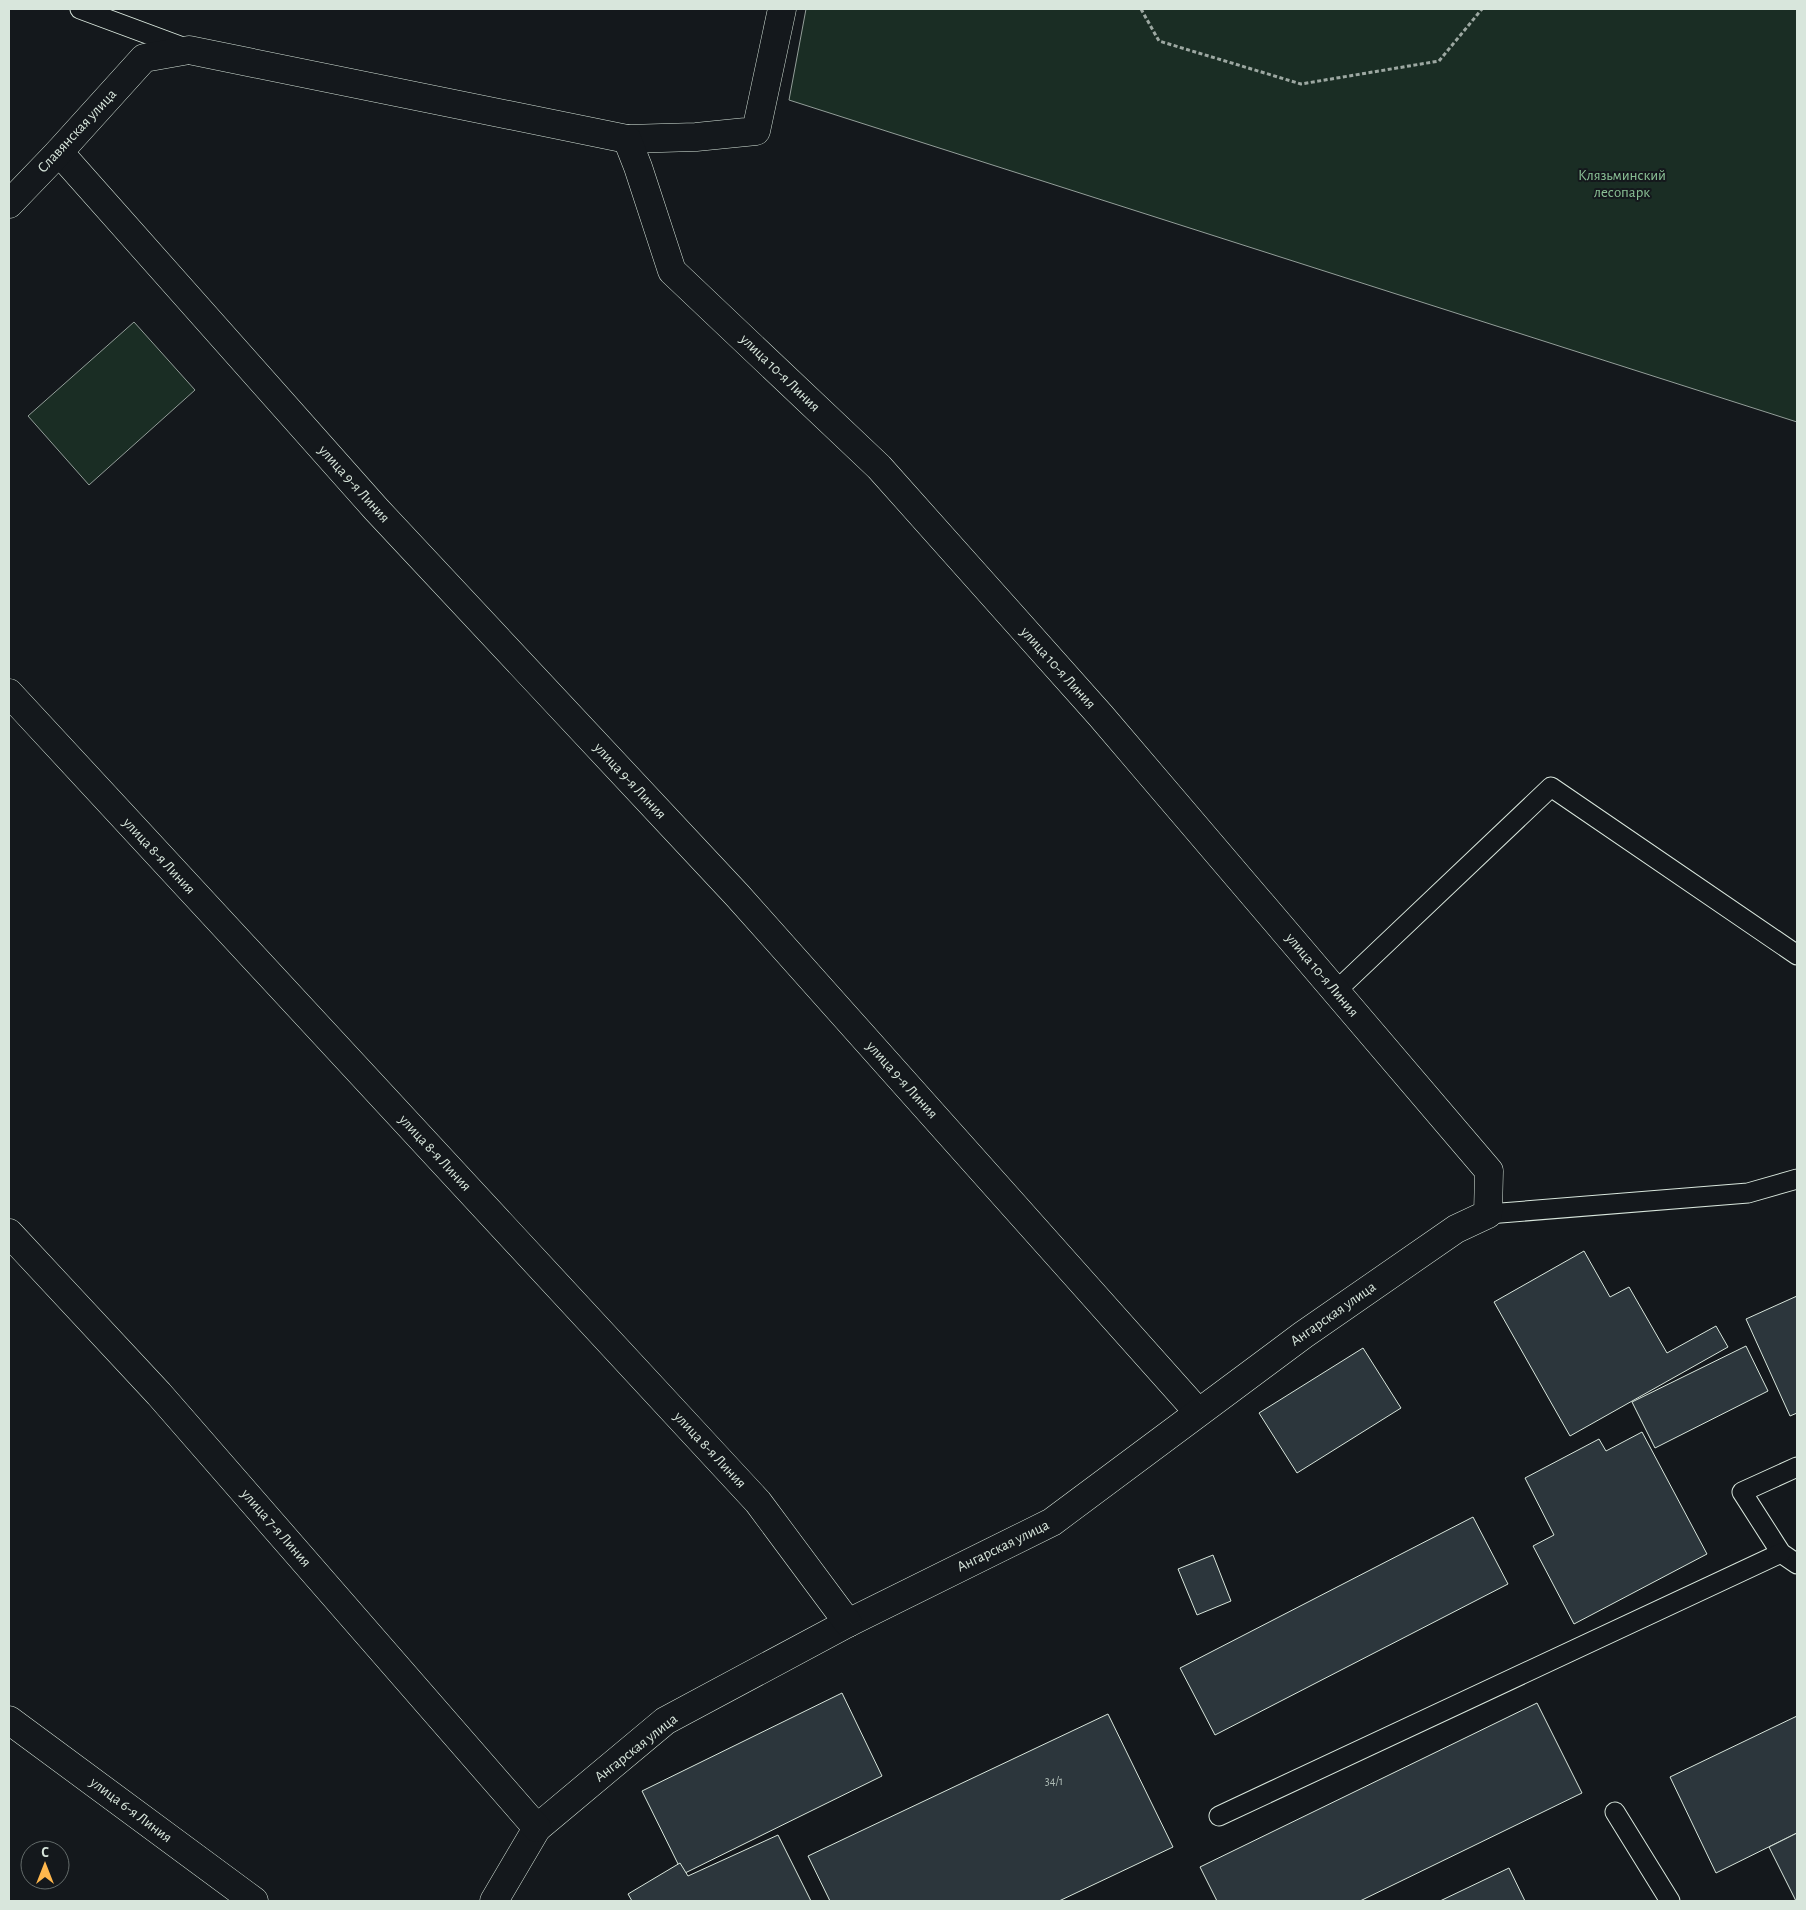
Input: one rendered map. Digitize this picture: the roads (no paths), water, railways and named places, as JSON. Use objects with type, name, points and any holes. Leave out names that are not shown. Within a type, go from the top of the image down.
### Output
[{"type":"street","points":[[189,50],[627,139],[696,137],[756,131],[782,9]]},
{"type":"street","name":"Славянская улица","points":[[9,204],[144,58],[189,50]]},
{"type":"street","name":"улица 10-я Линия","points":[[627,139],[672,271],[879,467],[1101,716],[1489,1171],[1488,1214]]},
{"type":"street","name":"улица 9-я Линия","points":[[59,152],[376,509],[737,895],[1198,1412]]},
{"type":"street","name":"улица 8-я Линия","points":[[9,693],[758,1502],[848,1623]]},
{"type":"street","name":"Ангарская улица","points":[[494,1901],[537,1828],[665,1721],[848,1623],[1052,1522],[1303,1335],[1448,1235],[1488,1214]]},
{"type":"street","name":"улица 7-я Линия","points":[[9,1233],[159,1394],[537,1828]]},
{"type":"street","name":"улица 6-я Линия","points":[[9,1720],[254,1901]]},
{"type":"lane","points":[[80,9],[189,50]]},
{"type":"lane","points":[[1336,991],[1551,787],[1797,955]]},
{"type":"lane","points":[[1488,1214],[1748,1193],[1797,1179]]},
{"type":"lane","points":[[1797,1467],[1742,1492],[1780,1553],[1797,1564]]},
{"type":"lane","points":[[1220,1816],[1780,1553]]},
{"type":"lane","points":[[1615,1812],[1670,1901]]},
{"type":"park label","name":"Клязьминский лесопарк","points":[[1622,184]]}]
